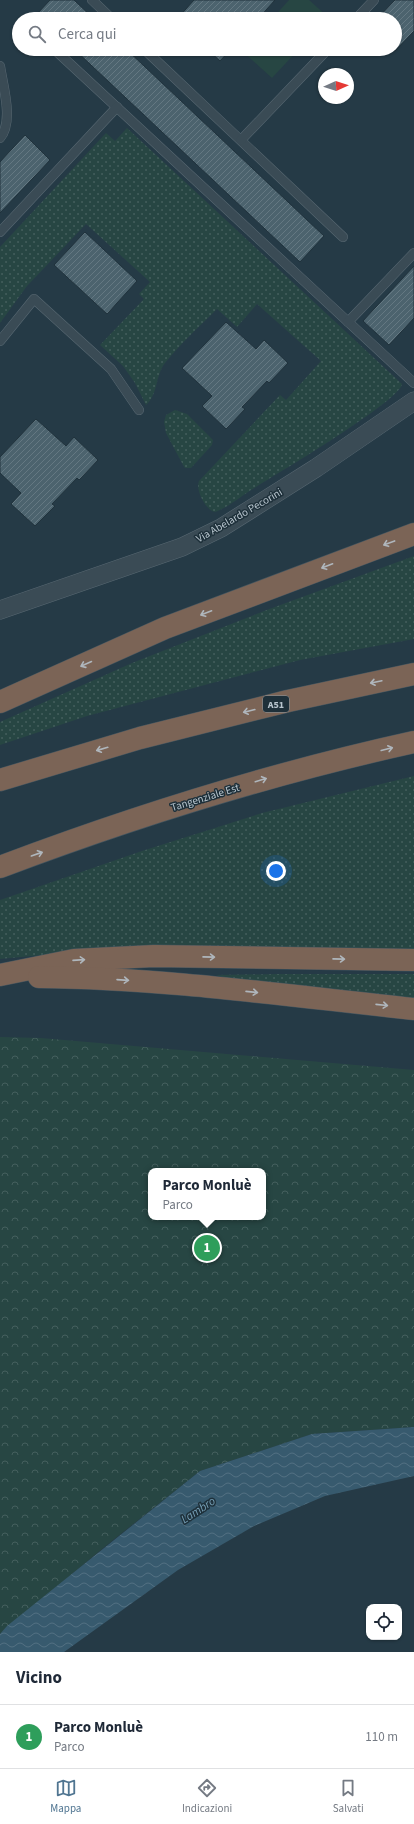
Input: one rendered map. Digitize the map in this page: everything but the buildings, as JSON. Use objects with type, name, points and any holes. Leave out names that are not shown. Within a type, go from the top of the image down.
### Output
[{"type":"highway","points":[[0,702],[165,628],[414,534]]},
{"type":"highway","name":"A51","points":[[0,780],[140,738],[288,701],[414,674]]},
{"type":"highway","name":"Tangenziale Est","points":[[0,867],[156,812],[272,777],[414,742]]},
{"type":"highway","points":[[0,976],[74,960],[154,956],[414,960]]},
{"type":"highway","points":[[0,976],[83,977],[155,982],[414,1009]]},
{"type":"street","name":"Via Abelardo Pecorini","points":[[0,610],[182,547],[208,535],[316,468],[414,401]]},
{"type":"lane","points":[[92,0],[105,12]]},
{"type":"lane","points":[[363,12],[374,0]]},
{"type":"lane","points":[[62,56],[414,383]]},
{"type":"lane","points":[[151,56],[344,237]]},
{"type":"lane","points":[[241,140],[321,56]]},
{"type":"lane","points":[[0,66],[8,121],[5,132],[0,138]]},
{"type":"lane","points":[[0,232],[117,107]]},
{"type":"lane","points":[[348,322],[414,253]]},
{"type":"lane","points":[[0,341],[34,299],[111,369],[139,410]]},
{"type":"green space","points":[[289,0],[309,0],[322,12],[278,12]]},
{"type":"green space","points":[[248,56],[292,56],[272,78]]},
{"type":"green space","points":[[127,128],[402,384],[396,393],[359,422],[229,505],[215,512],[208,508],[202,500],[198,485],[199,481],[280,395],[286,400],[321,361],[257,304],[237,327],[217,309],[165,363],[153,396],[146,405],[135,383],[123,366],[100,345],[144,299],[139,294],[150,282],[86,224],[27,286],[0,323],[0,247],[106,133],[115,141]]},
{"type":"green space","points":[[175,410],[187,414],[213,440],[212,445],[191,468],[185,468],[166,433],[164,422],[166,415]]},
{"type":"green space","points":[[414,556],[414,639],[300,660],[87,716],[0,745],[0,722],[132,663],[264,611]]},
{"type":"green space","points":[[414,776],[414,953],[75,952],[0,959],[0,900],[142,851],[262,813]]},
{"type":"green space","points":[[414,974],[414,1000],[241,983],[216,975]]},
{"type":"green space","points":[[0,1037],[41,1038],[414,1070],[414,1427],[312,1434],[200,1471],[108,1544],[0,1634]]},
{"type":"water","name":"Lambro","points":[[414,1427],[414,1476],[325,1496],[254,1526],[178,1570],[64,1652],[0,1652],[0,1634],[7,1626],[200,1471],[312,1434]]},
{"type":"place","name":"Parco Monluè","points":[[207,1248]]}]
